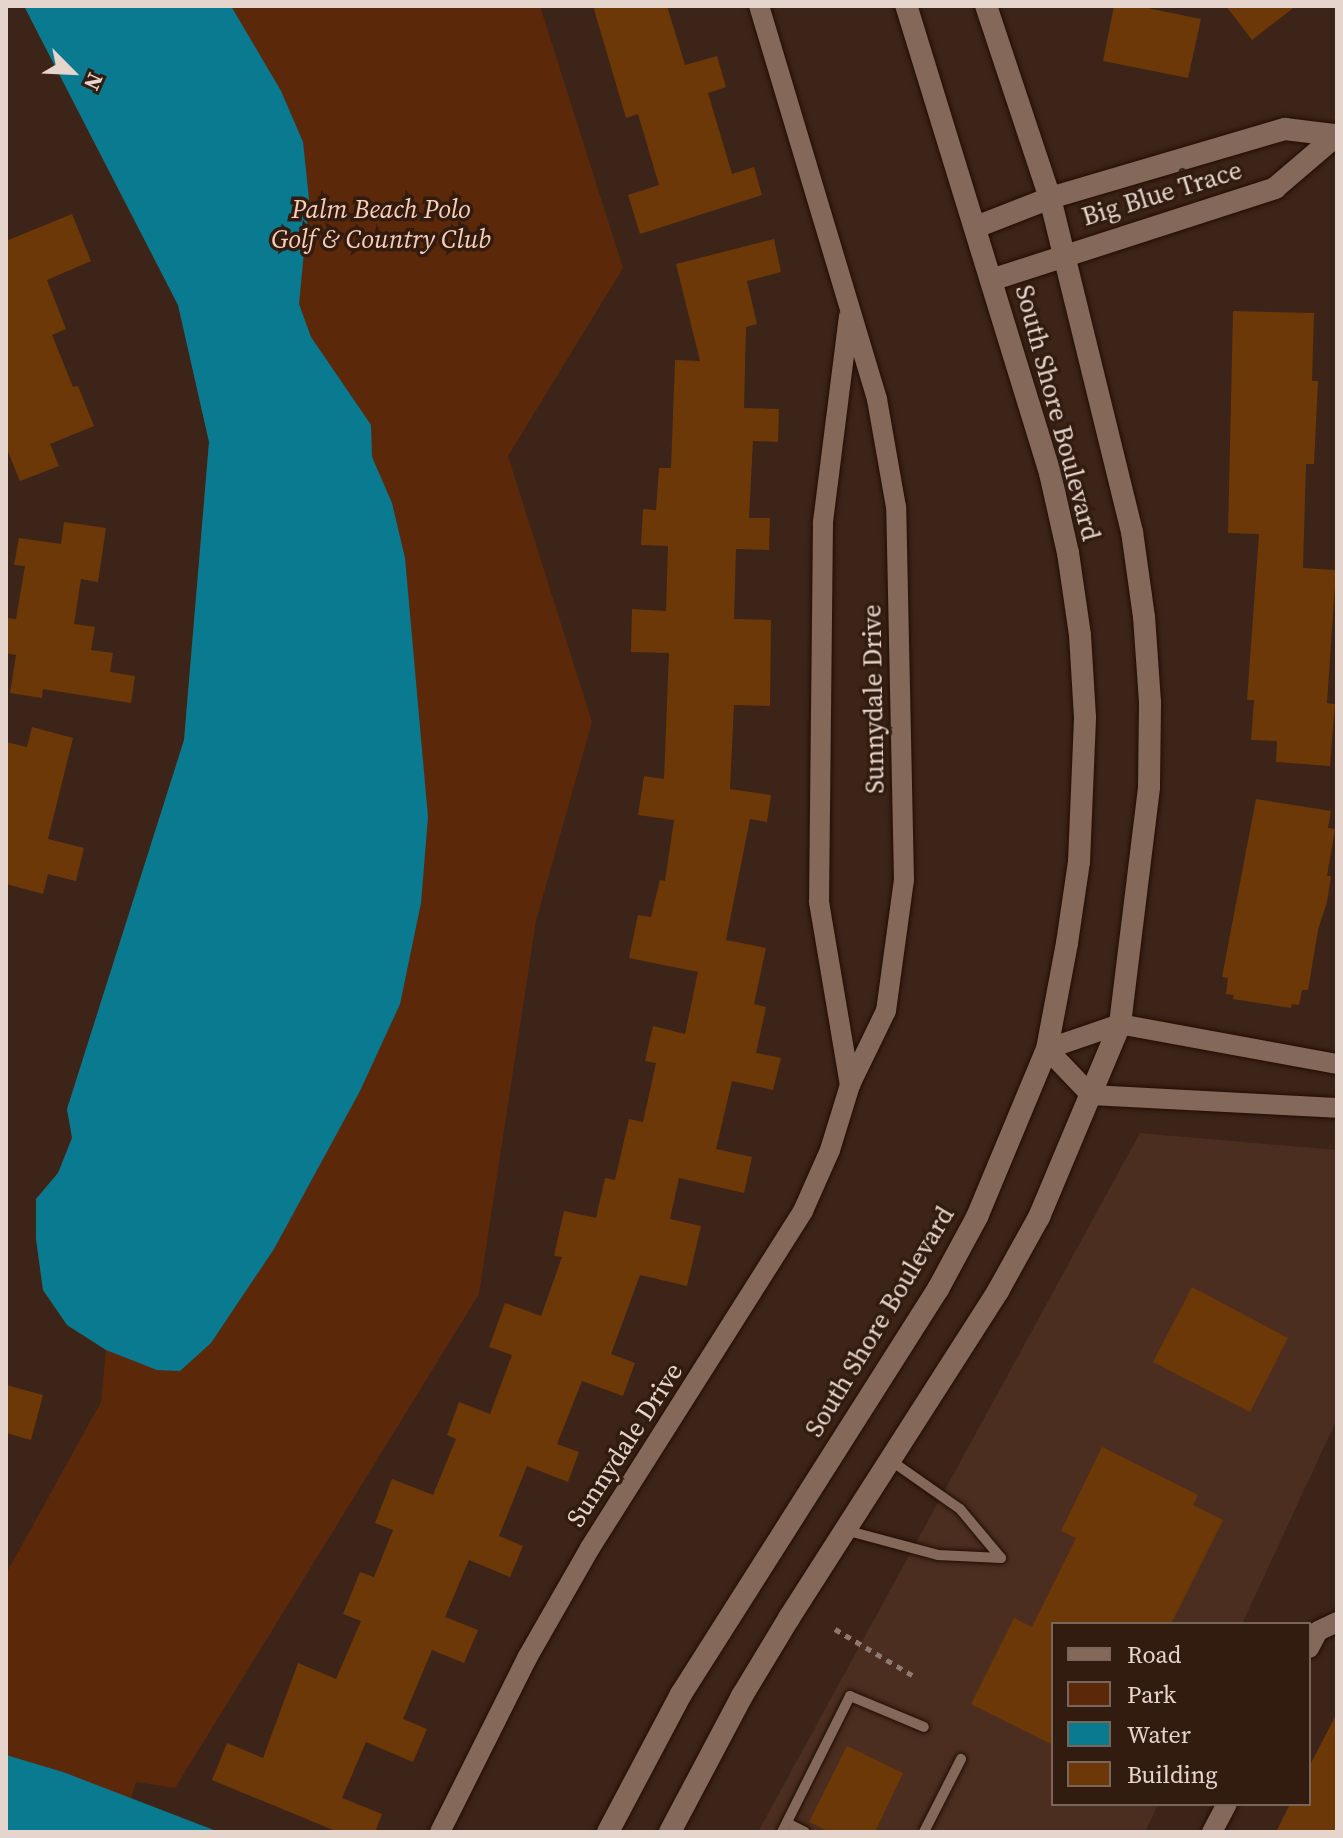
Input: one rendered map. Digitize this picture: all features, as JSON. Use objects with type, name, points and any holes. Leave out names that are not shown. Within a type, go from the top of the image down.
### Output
[{"type":"street","name":"Sunnydale Drive","points":[[440,1832],[527,1658],[590,1548],[803,1211],[830,1150],[850,1085],[886,1011],[904,880],[896,507],[877,399],[838,258],[759,6]]},
{"type":"street","name":"South Shore Boulevard","points":[[608,1832],[681,1694],[938,1289],[977,1217],[1047,1049],[1079,862],[1085,717],[1080,635],[1068,553],[1050,473],[906,6]]},
{"type":"street","name":"South Shore Boulevard","points":[[670,1832],[742,1696],[998,1291],[1039,1217],[1120,1024],[1149,787],[1150,702],[1144,617],[1129,518],[1050,198],[986,6]]},
{"type":"street","name":"Big Blue Trace","points":[[976,227],[1050,198],[1285,129],[1336,135]]},
{"type":"street","name":"Big Blue Trace","points":[[991,280],[1064,253],[1275,188],[1336,135]]},
{"type":"street","name":"Sunnydale Drive","points":[[850,308],[823,522],[819,902],[850,1085]]},
{"type":"street","points":[[1337,1064],[1120,1024],[1047,1049],[1091,1095],[1337,1108]]},
{"type":"street","points":[[1311,1644],[1318,1631],[1337,1622]]},
{"type":"street","points":[[1212,1832],[1226,1806]]},
{"type":"lane","points":[[845,1530],[938,1555],[1001,1558],[960,1509],[890,1460]]},
{"type":"lane","points":[[805,1832],[784,1827],[850,1696],[924,1727]]},
{"type":"lane","points":[[924,1832],[961,1759]]},
{"type":"path","points":[[835,1629],[912,1675]]},
{"type":"shaded area","points":[[1140,1133],[1337,1150],[1337,1419],[1243,1622],[1051,1622],[1051,1806],[1157,1806],[1145,1832],[758,1832]]},
{"type":"green space","name":"Palm Beach Polo Golf & Country Club","points":[[24,6],[540,6],[623,268],[508,456],[592,722],[536,921],[479,1294],[175,1788],[136,1782],[121,1832],[6,1832],[6,1574],[101,1402],[106,1350],[67,1325],[43,1290],[36,1239],[36,1199],[58,1173],[72,1138],[67,1109],[184,740],[209,442],[178,305]]},
{"type":"water","points":[[24,6],[231,6],[281,91],[303,142],[309,199],[299,304],[311,337],[371,425],[372,457],[392,503],[405,558],[428,817],[421,903],[400,1004],[360,1091],[274,1249],[211,1343],[180,1371],[157,1370],[106,1350],[67,1325],[43,1290],[36,1239],[36,1199],[58,1173],[72,1138],[67,1109],[184,740],[209,442],[178,305]]},
{"type":"water","points":[[6,1755],[63,1772],[219,1832],[6,1832]]},
{"type":"building","points":[[593,6],[667,6],[685,65],[717,56],[726,87],[708,93],[732,174],[754,167],[762,195],[640,234],[628,195],[659,185],[638,114],[626,118]]},
{"type":"building","points":[[1114,6],[1137,6],[1201,19],[1188,78],[1103,61]]},
{"type":"building","points":[[1226,6],[1296,6],[1252,40]]},
{"type":"building","points":[[72,214],[91,261],[47,280],[66,329],[52,335],[73,387],[78,386],[94,426],[50,444],[59,466],[20,481],[6,447],[6,241]]},
{"type":"building","points":[[774,239],[781,272],[747,281],[757,324],[746,327],[744,408],[779,409],[778,442],[753,441],[749,518],[770,518],[769,550],[736,549],[734,619],[771,620],[770,706],[734,705],[730,789],[771,795],[767,822],[750,819],[726,940],[766,948],[754,1004],[766,1007],[756,1053],[781,1058],[773,1090],[732,1081],[716,1149],[752,1157],[744,1193],[679,1178],[670,1219],[701,1226],[687,1286],[640,1275],[611,1354],[635,1363],[623,1396],[582,1381],[557,1444],[579,1452],[568,1482],[527,1466],[499,1536],[523,1546],[510,1577],[469,1560],[445,1617],[478,1630],[464,1663],[432,1650],[403,1719],[427,1729],[413,1762],[366,1742],[342,1798],[382,1814],[375,1832],[338,1832],[212,1780],[227,1743],[263,1758],[298,1663],[336,1679],[361,1621],[343,1614],[360,1572],[374,1577],[393,1530],[375,1523],[392,1479],[433,1495],[456,1439],[447,1435],[459,1402],[490,1414],[512,1355],[489,1347],[505,1303],[541,1316],[562,1257],[554,1256],[564,1211],[596,1218],[605,1178],[615,1180],[629,1119],[643,1122],[656,1063],[645,1061],[653,1026],[685,1034],[698,972],[629,958],[638,915],[651,917],[660,880],[665,881],[674,820],[638,815],[644,776],[664,779],[669,653],[631,652],[632,609],[666,611],[668,546],[641,545],[643,509],[656,510],[659,468],[671,468],[675,360],[700,361],[676,264]]},
{"type":"building","points":[[1233,311],[1314,313],[1312,381],[1318,381],[1314,464],[1306,464],[1303,568],[1336,570],[1327,703],[1335,704],[1330,766],[1276,762],[1277,741],[1251,740],[1254,700],[1247,700],[1259,534],[1228,533]]},
{"type":"building","points":[[64,522],[106,528],[98,582],[81,579],[74,624],[95,627],[91,650],[113,653],[110,672],[135,676],[131,703],[43,689],[42,698],[10,693],[16,655],[6,653],[6,618],[16,619],[25,566],[14,565],[19,538],[61,544]]},
{"type":"building","points":[[32,727],[73,738],[48,839],[84,848],[76,881],[48,874],[43,894],[6,884],[6,742],[27,747]]},
{"type":"building","points":[[1256,799],[1331,811],[1328,828],[1335,829],[1327,876],[1331,876],[1327,902],[1318,930],[1308,990],[1302,990],[1299,1005],[1292,1004],[1291,1008],[1233,999],[1234,995],[1226,994],[1228,978],[1222,977]]},
{"type":"building","points":[[1192,1287],[1288,1338],[1250,1412],[1153,1362]]},
{"type":"building","points":[[6,1385],[43,1395],[31,1440],[6,1433]]},
{"type":"building","points":[[1102,1447],[1198,1495],[1193,1505],[1223,1520],[1172,1622],[1051,1622],[1051,1744],[971,1704],[1014,1618],[1032,1627],[1076,1538],[1061,1531]]},
{"type":"building","points":[[1337,1713],[1337,1832],[1276,1832],[1289,1806],[1311,1806],[1311,1763]]},
{"type":"building","points":[[847,1746],[903,1773],[875,1832],[830,1832],[809,1822]]}]
